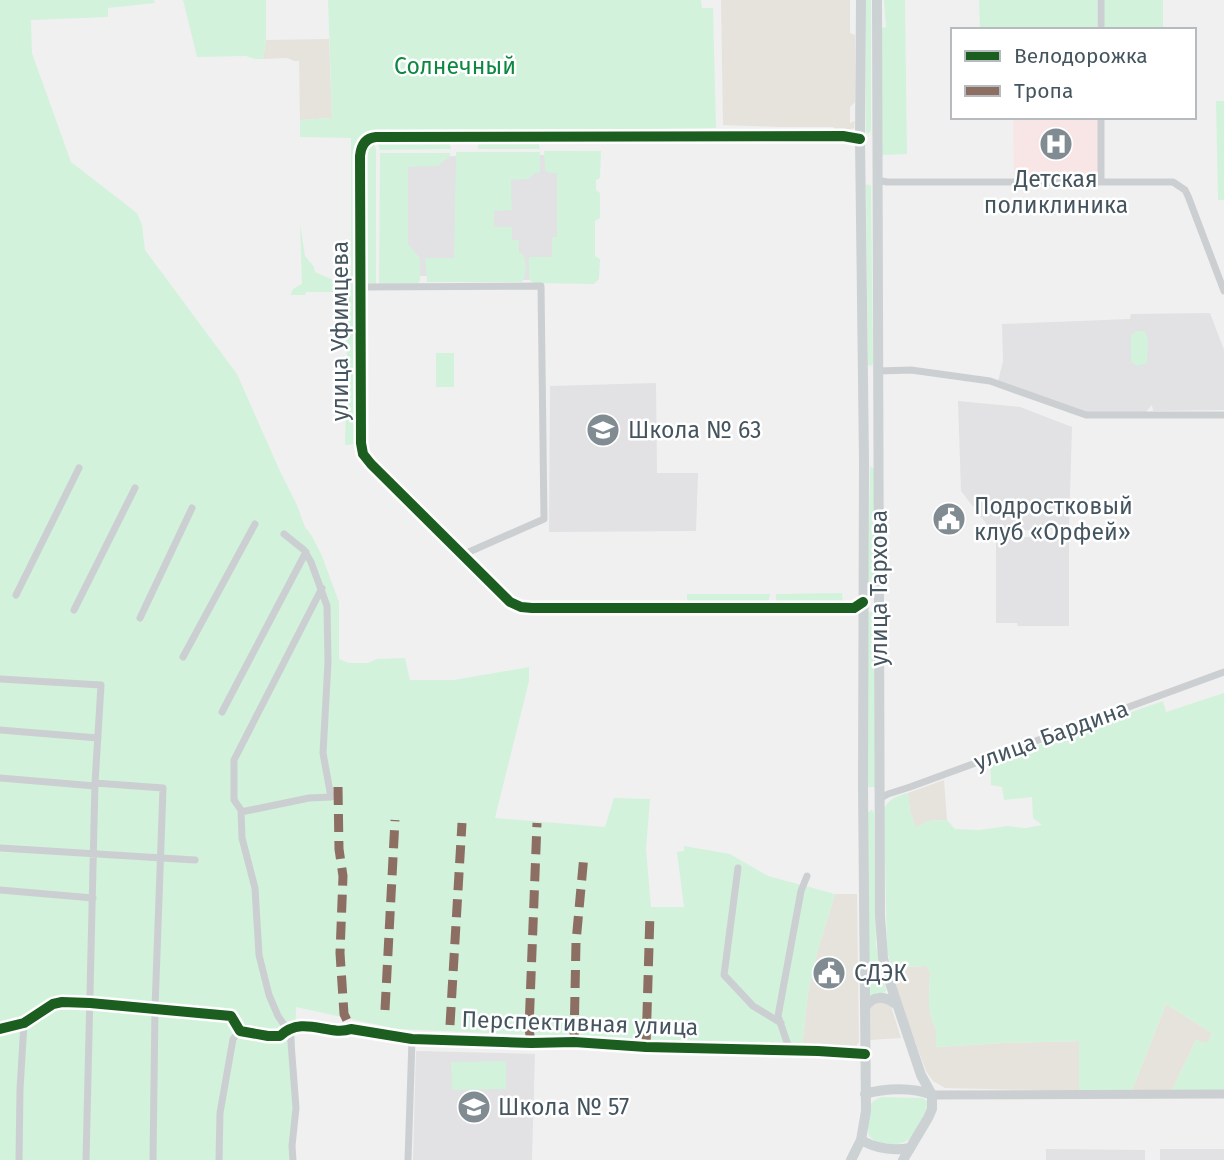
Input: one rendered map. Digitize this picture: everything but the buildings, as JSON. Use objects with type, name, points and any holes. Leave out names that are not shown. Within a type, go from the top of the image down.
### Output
[{"type":"main road","name":"улица Тархова","points":[[852,1160],[861,1140],[866,1111],[860,139],[862,0]]},
{"type":"main road","name":"улица Тархова","points":[[877,0],[880,916],[883,958],[921,1075],[932,1095]]},
{"type":"main road","points":[[860,139],[877,139]]},
{"type":"main road","points":[[861,180],[877,180]]},
{"type":"main road","points":[[863,602],[879,602]]},
{"type":"main road","points":[[864,802],[879,799]]},
{"type":"main road","points":[[864,1009],[869,1001],[878,998],[887,998],[897,1005]]},
{"type":"main road","points":[[866,1094],[878,1090],[921,1090],[932,1095],[932,1109],[903,1160]]},
{"type":"main road","points":[[861,1140],[870,1145],[894,1150],[910,1147]]},
{"type":"street","points":[[1101,0],[1101,28]]},
{"type":"street","points":[[1101,119],[1101,182]]},
{"type":"street","name":"улица Уфимцева","points":[[860,139],[843,136],[372,138],[362,144],[361,443],[363,454],[371,464],[462,555],[510,602],[527,608],[854,608],[863,602]]},
{"type":"street","points":[[877,180],[1173,182],[1185,190],[1224,291]]},
{"type":"street","points":[[361,287],[541,286],[544,519],[462,555]]},
{"type":"street","points":[[878,371],[911,370],[990,381],[1086,415],[1224,415]]},
{"type":"street","points":[[16,595],[79,468]]},
{"type":"street","points":[[74,610],[135,488]]},
{"type":"street","points":[[140,618],[192,508]]},
{"type":"street","points":[[183,657],[255,524]]},
{"type":"street","points":[[241,812],[309,798],[331,797],[323,753],[328,662],[327,606],[306,552],[284,534]]},
{"type":"street","points":[[222,712],[306,552]]},
{"type":"street","points":[[293,1160],[296,1108],[291,1029],[278,1016],[269,995],[259,955],[255,888],[242,838],[241,812],[234,800],[234,760],[321,588]]},
{"type":"street","name":"улица Бардина","points":[[879,799],[1224,672]]},
{"type":"street","points":[[0,679],[101,685],[95,784],[86,1160]]},
{"type":"street","points":[[0,730],[98,738]]},
{"type":"street","points":[[0,778],[163,788],[153,1160]]},
{"type":"street","points":[[0,848],[195,860]]},
{"type":"street","points":[[738,868],[724,975],[753,1006],[780,1023]]},
{"type":"street","points":[[790,1051],[778,1016],[801,891],[807,876]]},
{"type":"street","points":[[0,890],[93,898]]},
{"type":"street","points":[[0,1030],[24,1023],[53,1004],[62,1002],[231,1016],[240,1031],[233,1038],[220,1113],[219,1160]]},
{"type":"street","points":[[19,1160],[24,1023]]},
{"type":"street","name":"Перспективная улица","points":[[240,1031],[280,1036],[291,1029],[307,1026],[343,1032],[351,1029],[412,1039],[574,1042],[865,1054]]},
{"type":"street","points":[[408,1160],[412,1039]]},
{"type":"street","points":[[932,1095],[1224,1094]]},
{"type":"shaded area","points":[[721,0],[850,0],[850,33],[855,35],[855,102],[850,107],[850,123],[855,121],[854,128],[836,131],[833,127],[723,125]]},
{"type":"shaded area","points":[[329,39],[332,118],[300,120],[299,61],[287,58],[263,59],[266,40]]},
{"type":"shaded area","name":"Детская поликлиника","points":[[1013,119],[1098,119],[1098,170],[1093,178],[1014,178]]},
{"type":"shaded area","points":[[486,155],[587,155],[588,281],[488,279]]},
{"type":"shaded area","points":[[472,156],[467,276],[381,276],[382,157]]},
{"type":"shaded area","points":[[1210,313],[1224,350],[1224,410],[1153,411],[1152,405],[1144,414],[1088,414],[998,381],[1003,361],[1002,324],[1130,319],[1131,314]]},
{"type":"shaded area","name":"Школа № 63","points":[[656,383],[657,473],[698,473],[696,531],[549,532],[550,386]]},
{"type":"shaded area","points":[[958,401],[1020,407],[1072,427],[1069,529],[992,531],[961,491]]},
{"type":"shaded area","points":[[996,537],[1069,537],[1069,626],[996,623]]},
{"type":"shaded area","points":[[944,780],[947,820],[928,821],[916,828],[910,812],[908,793]]},
{"type":"shaded area","points":[[835,894],[857,894],[859,1042],[851,1049],[802,1047],[808,993]]},
{"type":"shaded area","points":[[926,966],[930,972],[929,1003],[937,1047],[1079,1041],[1079,1091],[945,1088],[933,1081],[926,1071],[898,995],[892,969]]},
{"type":"shaded area","points":[[887,1001],[901,1038],[870,1040],[869,1007],[871,1004]]},
{"type":"shaded area","points":[[1166,1004],[1212,1033],[1207,1044],[1196,1040],[1172,1090],[1132,1090]]},
{"type":"shaded area","name":"Школа № 57","points":[[416,1051],[535,1054],[532,1160],[413,1160]]},
{"type":"shaded area","points":[[1046,1149],[1145,1150],[1145,1160],[1046,1160]]},
{"type":"shaded area","points":[[1160,1149],[1224,1149],[1224,1160],[1160,1160]]},
{"type":"green space","points":[[0,0],[154,0],[155,3],[108,8],[108,17],[31,20],[32,53],[71,162],[137,213],[142,225],[145,250],[237,374],[305,527],[322,556],[339,602],[339,659],[349,663],[368,663],[377,659],[405,658],[410,680],[454,680],[529,667],[529,681],[495,818],[605,827],[614,798],[650,799],[646,849],[651,907],[684,907],[677,852],[684,851],[684,846],[730,854],[768,876],[835,894],[808,993],[802,1047],[397,1029],[296,1007],[292,1160],[0,1160]]},
{"type":"green space","points":[[183,0],[266,0],[263,59],[246,56],[197,57]]},
{"type":"green space","name":"Солнечный","points":[[328,0],[701,0],[702,8],[713,8],[716,128],[375,133],[362,139],[357,151],[356,444],[345,445],[345,292],[306,292],[305,295],[291,295],[293,289],[302,284],[300,224],[305,256],[315,272],[338,282],[351,282],[351,138],[300,137],[300,120],[332,118]]},
{"type":"green space","points":[[866,0],[871,0],[869,134],[866,132]]},
{"type":"green space","points":[[884,0],[905,0],[907,154],[882,155],[882,28],[886,27]]},
{"type":"green space","points":[[979,0],[1097,0],[1097,28],[980,28]]},
{"type":"green space","points":[[1103,0],[1163,0],[1163,28],[1104,28]]},
{"type":"green space","points":[[1216,101],[1224,101],[1224,200],[1218,200]]},
{"type":"green space","points":[[373,140],[376,150],[376,284],[363,280],[364,148]]},
{"type":"green space","points":[[377,140],[449,140],[451,149],[380,150]]},
{"type":"green space","points":[[478,140],[538,140],[540,149],[478,149]]},
{"type":"green space","points":[[544,151],[601,151],[600,178],[596,180],[596,190],[600,193],[600,218],[595,221],[595,256],[600,259],[599,279],[594,284],[533,283],[529,279],[529,257],[552,257],[552,237],[557,237],[557,173],[545,170]]},
{"type":"green space","points":[[456,152],[540,152],[540,172],[528,179],[511,180],[512,210],[494,211],[494,227],[512,227],[512,240],[519,240],[519,253],[522,253],[526,263],[522,282],[427,282],[425,258],[454,258]]},
{"type":"green space","points":[[380,153],[450,153],[438,166],[408,167],[408,244],[420,258],[418,283],[379,284]]},
{"type":"green space","points":[[867,184],[871,186],[871,366],[868,365]]},
{"type":"green space","points":[[1137,331],[1145,331],[1148,340],[1147,363],[1138,366],[1131,360],[1131,335]]},
{"type":"green space","points":[[436,353],[454,353],[454,387],[436,387]]},
{"type":"green space","points":[[870,466],[874,469],[875,594],[870,596],[868,594]]},
{"type":"green space","points":[[842,593],[843,604],[781,605],[776,600],[776,594]]},
{"type":"green space","points":[[687,594],[770,594],[768,605],[689,605]]},
{"type":"green space","points":[[868,612],[874,612],[875,787],[868,787]]},
{"type":"green space","points":[[1224,693],[1224,1090],[1172,1090],[1196,1040],[1207,1043],[1212,1033],[1166,1004],[1132,1090],[1079,1091],[1079,1041],[936,1047],[936,1030],[929,1003],[930,972],[926,966],[892,969],[887,951],[884,809],[888,802],[908,793],[910,812],[916,827],[928,821],[947,820],[955,829],[979,830],[1008,826],[1025,828],[1042,825],[1033,818],[1032,797],[1004,800],[1002,787],[991,785],[990,762],[1163,701],[1166,712]]},
{"type":"green space","points":[[871,810],[874,814],[876,945],[886,990],[876,996],[869,995],[868,813]]},
{"type":"green space","points":[[506,1061],[506,1089],[452,1090],[451,1062]]},
{"type":"green space","points":[[923,1098],[928,1102],[915,1133],[905,1142],[884,1143],[869,1136],[869,1108],[876,1099]]},
{"type":"marked path","points":[[338,787],[339,849],[343,876],[340,953],[344,1014],[351,1029]]},
{"type":"marked path","points":[[385,1010],[395,820]]},
{"type":"marked path","points":[[450,1025],[462,823]]},
{"type":"marked path","points":[[531,1043],[529,1028],[537,823]]},
{"type":"marked path","points":[[574,1042],[576,942],[584,855]]},
{"type":"marked path","points":[[646,1047],[650,913]]},
{"type":"cycle path","points":[[860,139],[843,136],[369,139],[360,156],[361,443],[363,454],[371,464],[510,602],[521,607],[854,608],[863,602]]},
{"type":"cycle path","points":[[0,1029],[24,1023],[53,1004],[62,1002],[231,1016],[240,1031],[268,1036],[280,1036],[289,1030],[307,1026],[343,1031],[351,1029],[412,1039],[574,1042],[865,1054]]},
{"type":"place","name":"Детская поликлиника","points":[[1056,144]]},
{"type":"place","name":"Школа № 63","points":[[603,430]]},
{"type":"place","name":"Подростковый клуб «Орфей»","points":[[949,519]]},
{"type":"place","name":"СДЭК","points":[[829,973]]},
{"type":"place","name":"Школа № 57","points":[[474,1107]]}]
